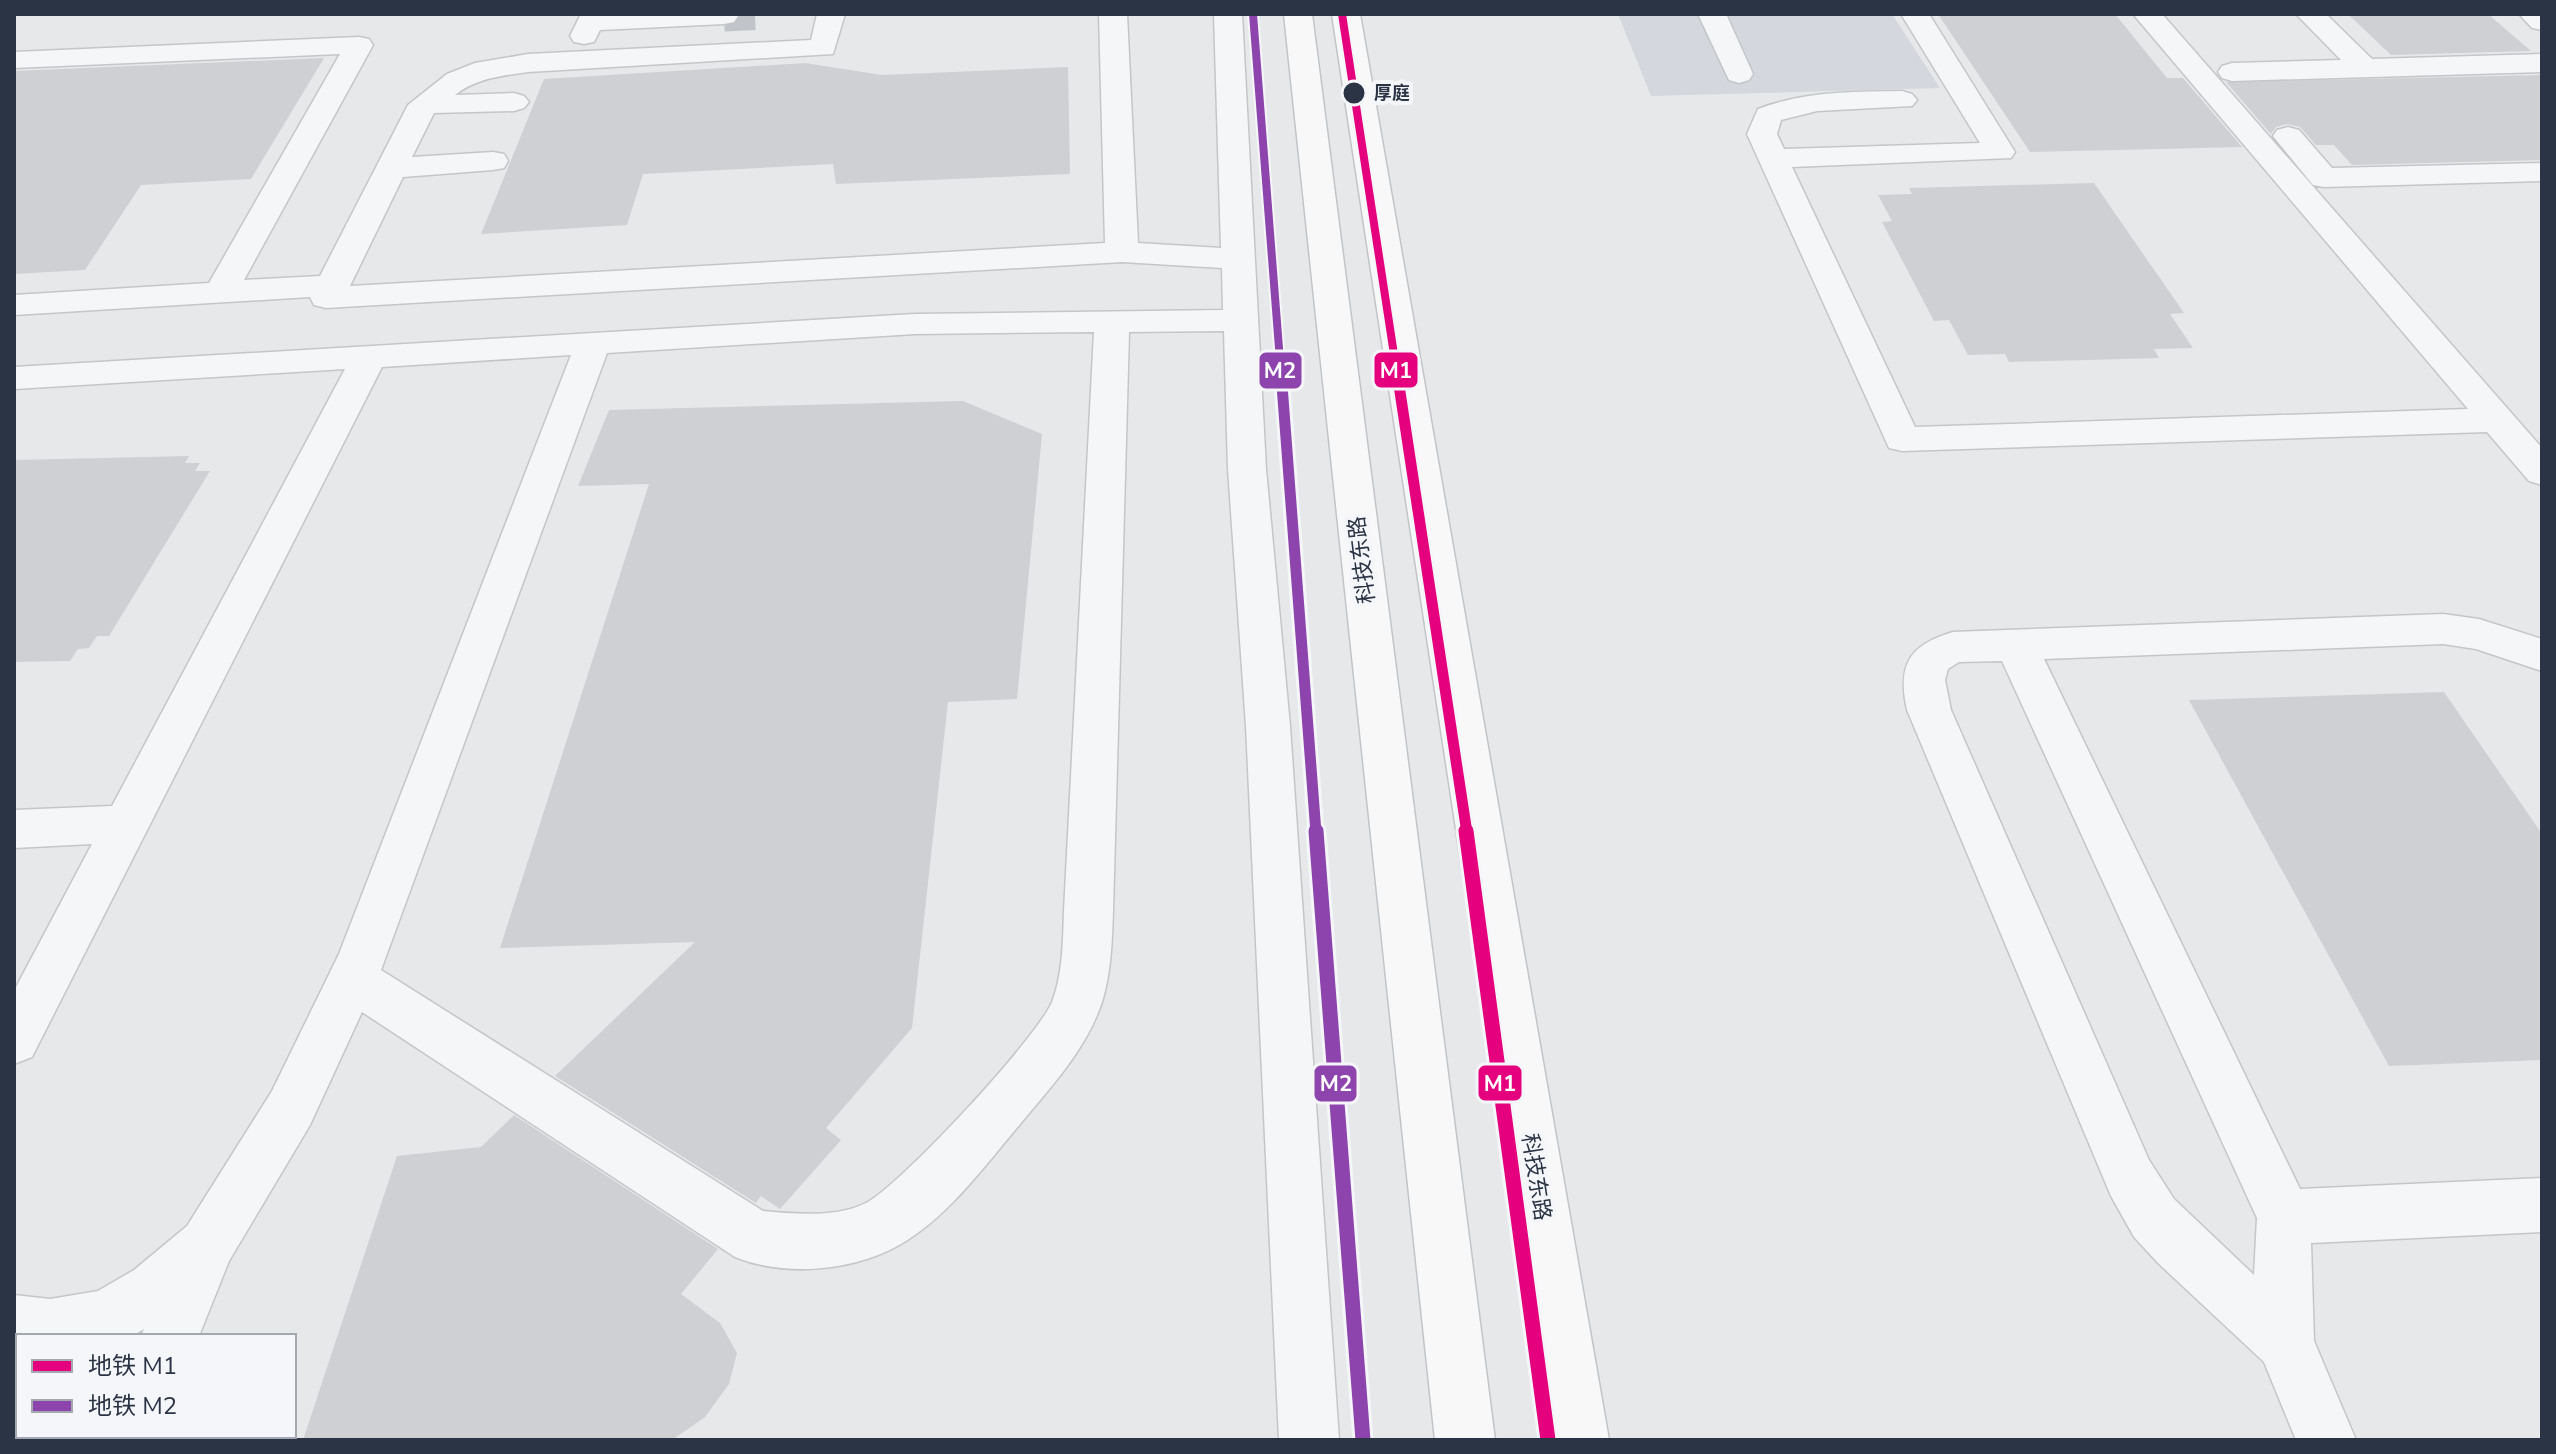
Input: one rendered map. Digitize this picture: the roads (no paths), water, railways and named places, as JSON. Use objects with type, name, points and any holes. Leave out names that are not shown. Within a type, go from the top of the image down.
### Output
[{"type":"main road","points":[[1267,14],[1303,58]]},
{"type":"main road","name":"科技东路","points":[[1298,14],[1465,1440]]},
{"type":"main road","points":[[1350,35],[1370,14]]},
{"type":"main road","name":"科技东路","points":[[1350,35],[1579,1440]]},
{"type":"street","points":[[831,14],[823,48],[499,66],[457,80],[423,105],[326,298],[1122,252],[1240,259]]},
{"type":"street","points":[[1113,14],[1122,252]]},
{"type":"street","points":[[1228,14],[1247,469],[1268,726],[1309,1440]]},
{"type":"street","points":[[1712,14],[1739,74]]},
{"type":"street","points":[[1773,158],[2000,152],[1915,14]]},
{"type":"street","points":[[2147,14],[2542,472]]},
{"type":"street","points":[[2182,14],[2324,178],[2542,172]]},
{"type":"street","points":[[2310,14],[2365,68]]},
{"type":"street","points":[[2533,14],[2542,22]]},
{"type":"street","points":[[584,36],[590,22],[733,15],[731,52]]},
{"type":"street","points":[[14,60],[359,45],[221,292]]},
{"type":"street","points":[[2232,72],[2365,68],[2535,70]]},
{"type":"street","points":[[1902,100],[1810,103],[1779,110],[1768,115],[1762,134],[1902,439],[2497,420]]},
{"type":"street","points":[[423,105],[514,102]]},
{"type":"street","points":[[392,168],[493,161]]},
{"type":"street","points":[[14,305],[334,285]]},
{"type":"street","points":[[14,378],[915,324],[1242,320]]},
{"type":"street","points":[[353,979],[755,1238],[798,1243],[841,1239],[888,1222],[924,1191],[1046,1052],[1072,1015],[1083,970],[1090,878],[1112,323]]},
{"type":"street","points":[[171,1334],[207,1245],[291,1108],[353,979],[593,344]]},
{"type":"street","points":[[14,1041],[368,359]]},
{"type":"street","points":[[2285,1342],[2178,1244],[2154,1218],[2130,1178],[1929,710],[1923,687],[1924,669],[1936,653],[1953,647],[2443,629],[2479,634],[2542,655]]},
{"type":"street","points":[[2016,645],[2285,1217],[2282,1263],[2285,1342],[2326,1440]]},
{"type":"street","points":[[14,829],[126,824]]},
{"type":"street","points":[[2285,1217],[2542,1205]]},
{"type":"street","points":[[14,1324],[50,1328],[106,1319],[154,1290],[207,1245]]},
{"type":"tunnel","points":[[724,16],[767,14]]},
{"type":"metro line","name":"M2","points":[[1253,14],[1363,1440]]},
{"type":"metro line","name":"M1","points":[[1342,14],[1464,814],[1548,1440]]},
{"type":"place","name":"厚庭","points":[[1354,93]]}]
